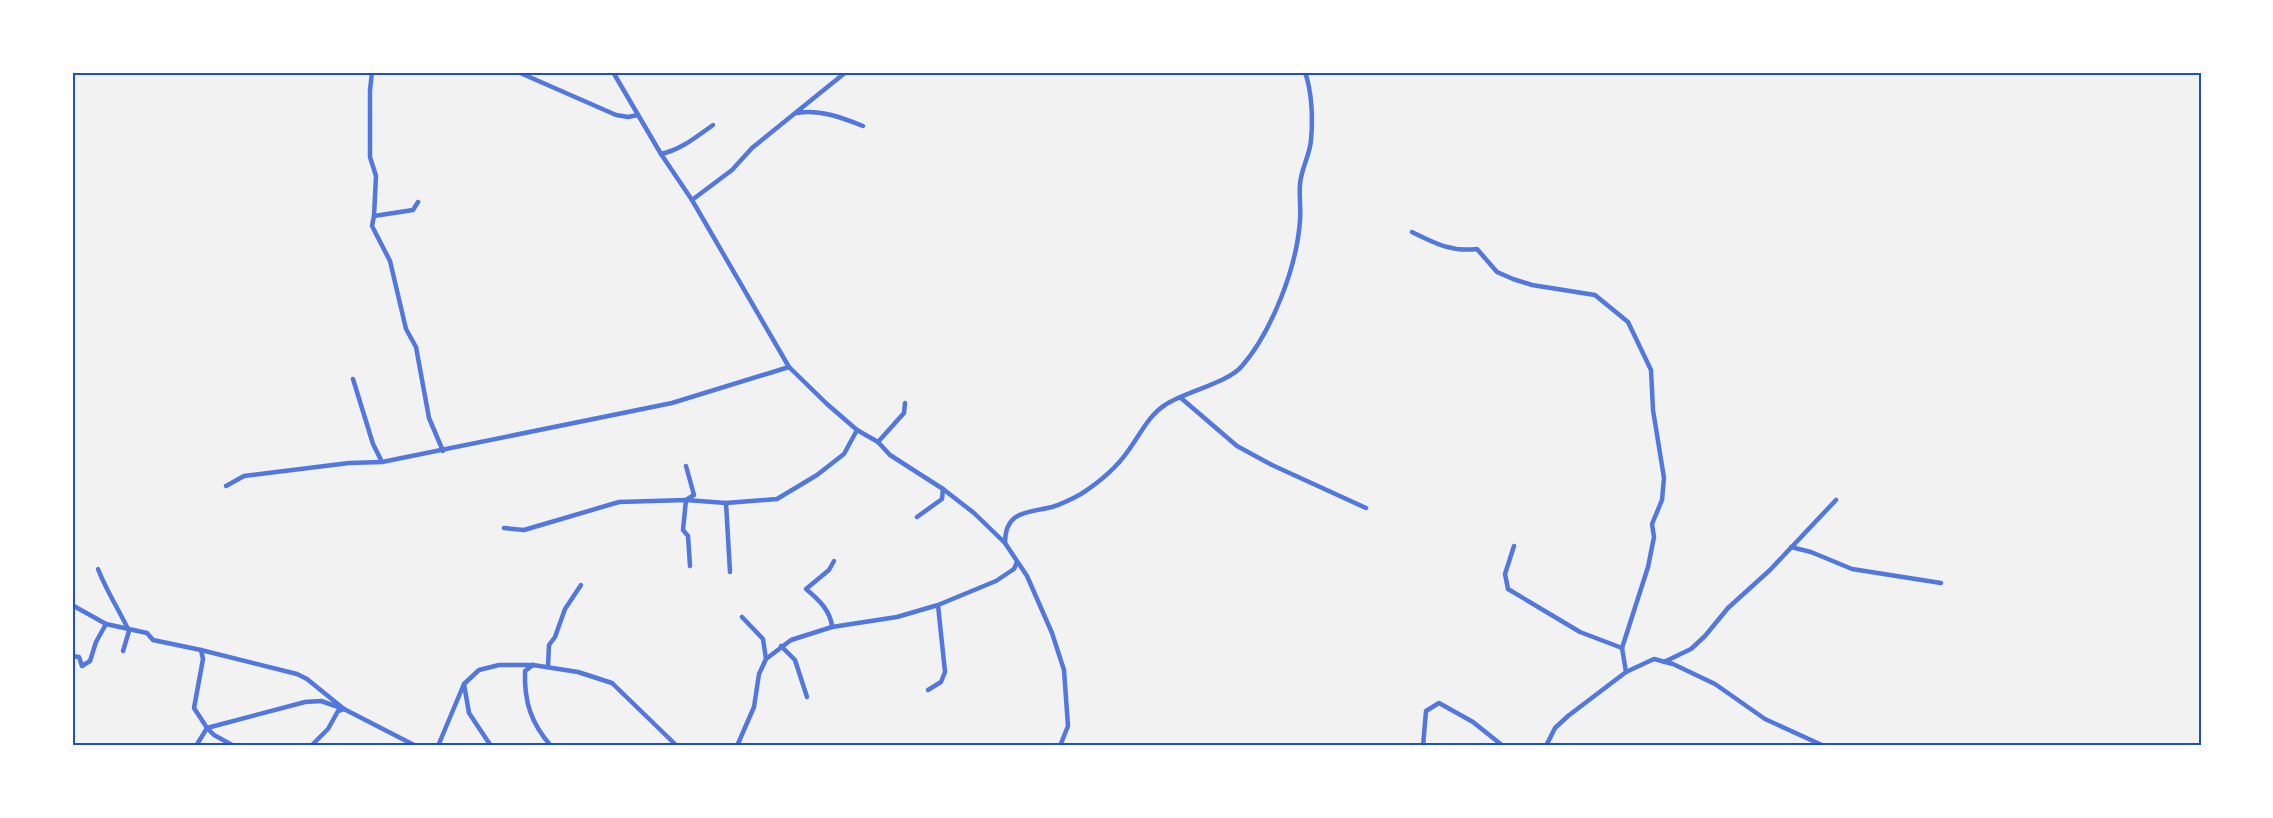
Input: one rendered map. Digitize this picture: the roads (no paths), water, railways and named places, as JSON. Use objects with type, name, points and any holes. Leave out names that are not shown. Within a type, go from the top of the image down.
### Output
[{"type":"street","points":[[372,72],[370,157],[376,176],[372,226],[390,261],[406,329],[416,347],[429,418],[443,451]]},
{"type":"street","points":[[518,72],[616,115],[628,117],[638,115]]},
{"type":"street","points":[[614,72],[789,367],[857,430],[878,442],[890,455],[943,489],[974,513],[1005,543],[1027,576],[1052,633],[1064,670],[1068,726],[1060,746]]},
{"type":"street","points":[[692,200],[732,170],[752,148],[846,72]]},
{"type":"street","points":[[1005,543],[1005,533],[1009,524],[1016,517],[1031,509],[1052,507],[1070,500],[1084,492],[1111,470],[1127,453],[1152,416],[1166,404],[1240,369],[1268,329],[1294,256],[1300,221],[1300,182],[1311,140],[1310,85],[1305,72]]},
{"type":"street","points":[[794,113],[835,115],[863,126]]},
{"type":"street","points":[[661,154],[671,152],[713,125]]},
{"type":"street","points":[[374,216],[413,210],[418,202]]},
{"type":"street","points":[[1412,231],[1442,247],[1463,251],[1477,249],[1497,272],[1514,279],[1532,285],[1595,295],[1628,322],[1651,370],[1653,410],[1664,478],[1662,500],[1652,524],[1654,537],[1648,567],[1622,648],[1626,672]]},
{"type":"street","points":[[226,486],[244,476],[349,463],[382,462],[672,403],[789,367]]},
{"type":"street","points":[[353,379],[373,444],[382,462]]},
{"type":"street","points":[[1181,398],[1237,446],[1272,465],[1366,508]]},
{"type":"street","points":[[878,442],[904,413],[905,403]]},
{"type":"street","points":[[504,528],[524,530],[619,502],[686,500],[726,503],[777,499],[817,475],[844,454],[857,430]]},
{"type":"street","points":[[686,466],[694,495],[686,500]]},
{"type":"street","points":[[917,517],[942,499],[943,489]]},
{"type":"street","points":[[686,500],[683,530],[688,536],[690,566]]},
{"type":"street","points":[[1664,662],[1691,649],[1705,636],[1728,608],[1753,587],[1836,500]]},
{"type":"street","points":[[726,503],[730,572]]},
{"type":"street","points":[[1514,546],[1505,574],[1508,588],[1580,632],[1622,648]]},
{"type":"street","points":[[1791,547],[1811,552],[1852,569],[1941,583]]},
{"type":"street","points":[[832,627],[832,620],[821,603],[806,588],[829,570],[834,561]]},
{"type":"street","points":[[737,746],[754,707],[759,674],[766,659],[782,646],[796,638],[832,627],[897,618],[938,605],[996,581],[1014,569],[1017,562]]},
{"type":"street","points":[[98,569],[129,631],[123,651]]},
{"type":"street","points":[[548,667],[549,645],[555,638],[565,609],[581,585]]},
{"type":"street","points":[[72,605],[106,624],[129,631],[147,633],[153,640],[297,674],[307,679],[344,709]]},
{"type":"street","points":[[928,690],[941,682],[945,672],[938,605]]},
{"type":"street","points":[[742,617],[763,639],[766,659]]},
{"type":"street","points":[[72,656],[79,657],[82,666],[90,661],[96,642],[106,624]]},
{"type":"street","points":[[782,646],[795,660],[807,697]]},
{"type":"street","points":[[201,650],[203,659],[194,708],[214,735],[234,746]]},
{"type":"street","points":[[1546,746],[1555,728],[1568,716],[1626,672],[1654,659],[1715,684],[1765,718],[1824,746]]},
{"type":"street","points":[[438,746],[464,684],[479,670],[499,665],[533,665],[578,672],[612,683],[677,746]]},
{"type":"street","points":[[533,665],[525,671],[524,690],[537,729],[551,746]]},
{"type":"street","points":[[464,684],[469,712],[491,746]]},
{"type":"street","points":[[195,746],[207,728],[305,702],[321,700],[344,709],[416,746]]},
{"type":"street","points":[[1423,746],[1426,711],[1439,703],[1473,722],[1503,746]]},
{"type":"street","points":[[311,746],[328,729],[338,711],[344,709]]}]
